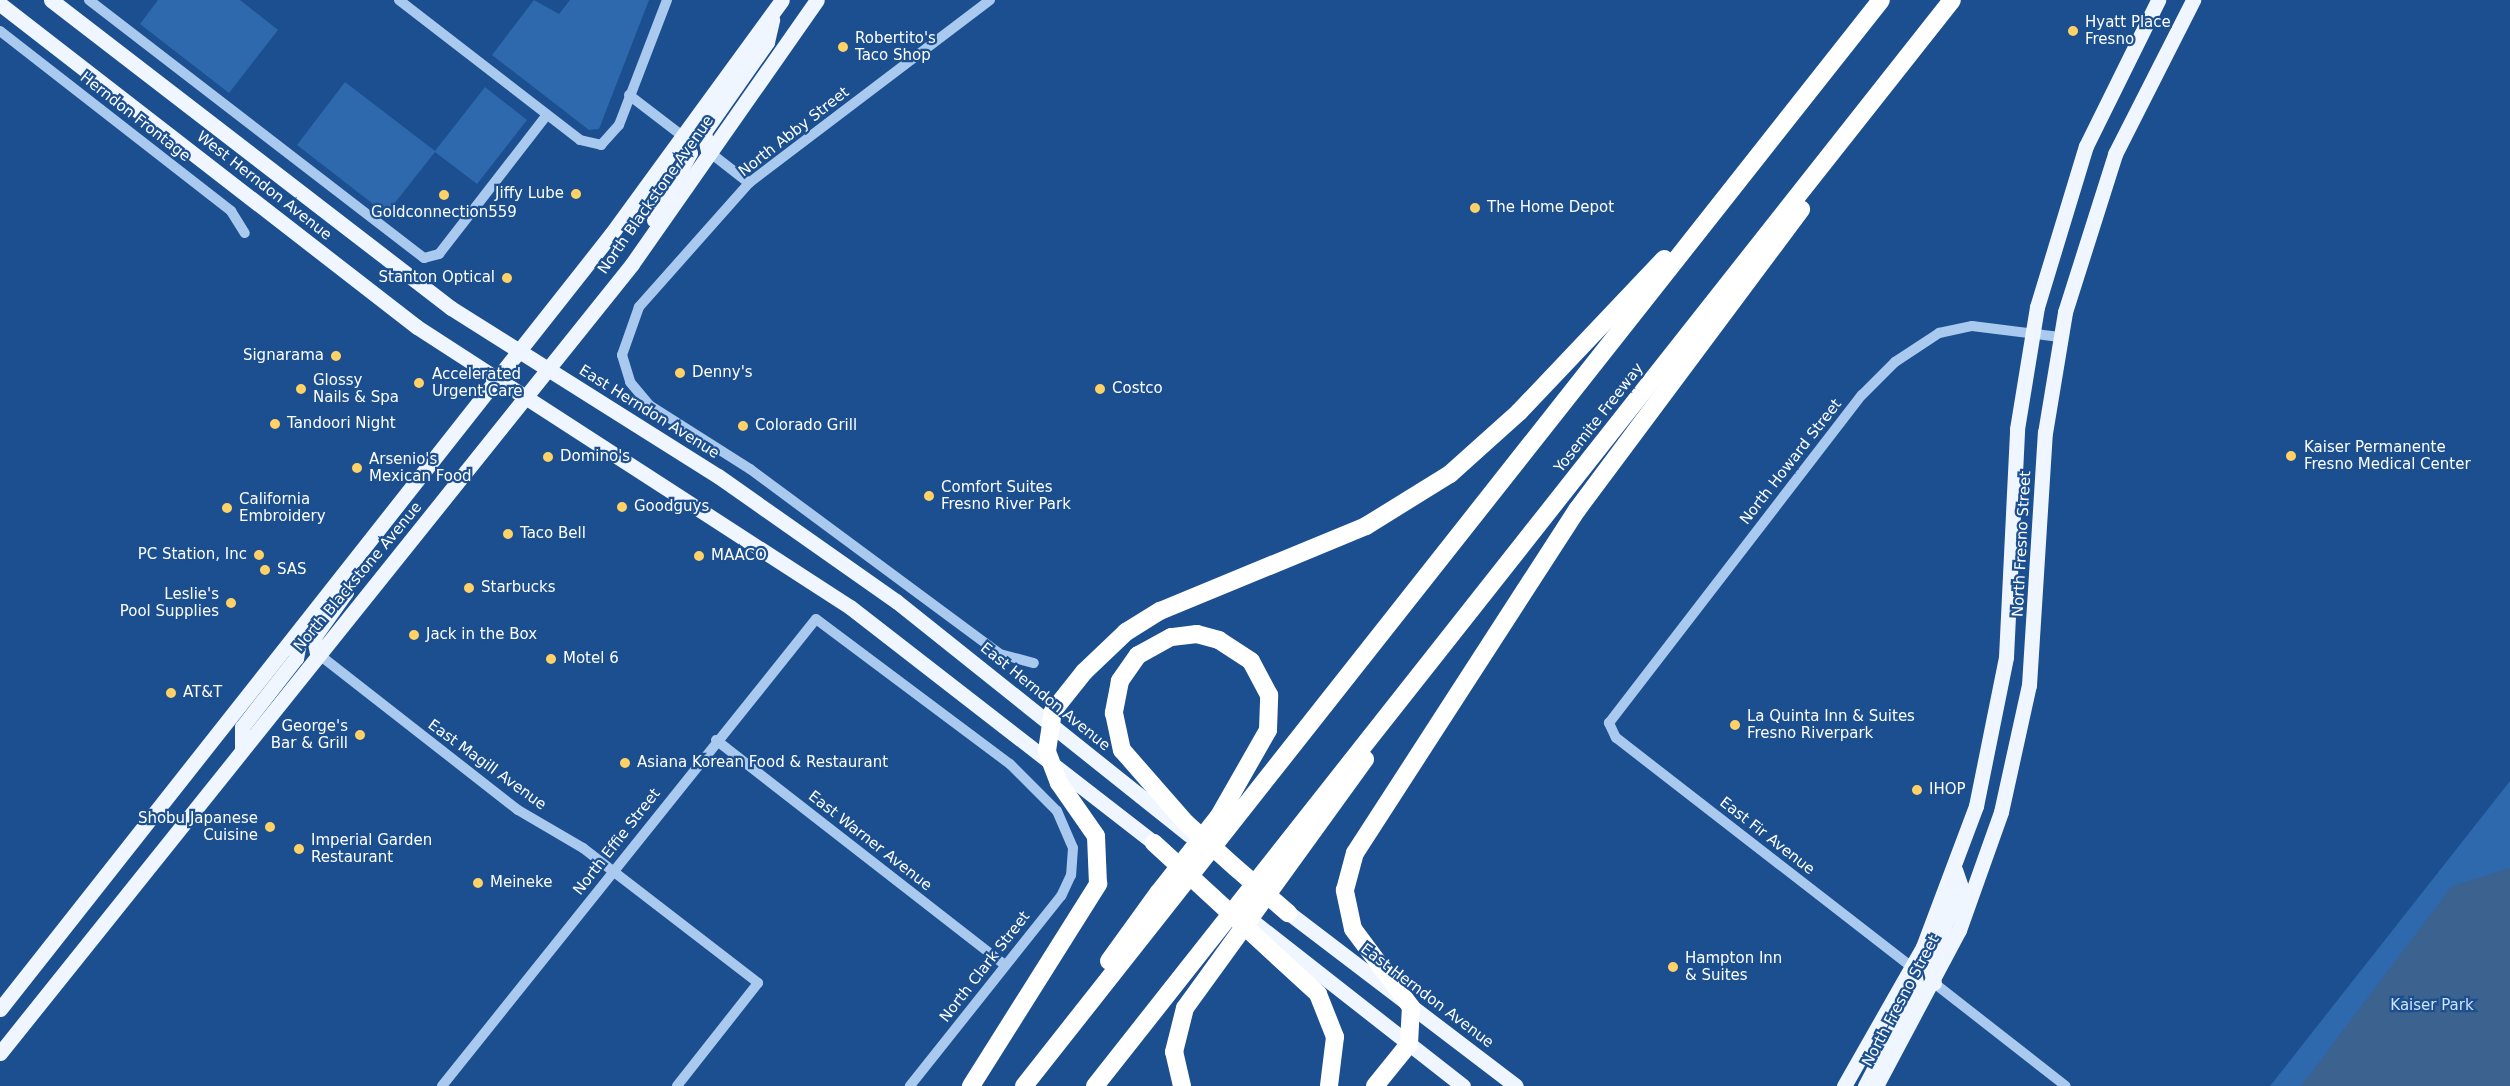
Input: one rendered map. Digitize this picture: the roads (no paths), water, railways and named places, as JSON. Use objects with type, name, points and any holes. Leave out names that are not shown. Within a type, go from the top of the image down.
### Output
[{"type":"highway","points":[[1018,1086],[1225,821],[1733,189],[1881,0]]},
{"type":"highway","points":[[1375,1086],[1409,1044],[1411,1007],[1363,949],[1348,916],[1346,881],[1360,843],[1609,465],[1953,0]]},
{"type":"highway","name":"Yosemite Freeway","points":[[1279,863],[1517,550],[1953,0]]},
{"type":"highway","points":[[971,1086],[1098,884],[1096,837],[1051,763],[1048,723],[1084,672],[1141,622],[1366,526],[1450,474],[1519,412],[1733,189]]},
{"type":"highway","points":[[1225,821],[1261,746],[1269,695],[1251,661],[1229,644],[1197,634],[1171,637],[1138,655],[1120,681],[1114,713],[1122,750],[1186,823],[1288,913]]},
{"type":"highway","points":[[1154,843],[1318,994],[1335,1037],[1329,1086]]},
{"type":"highway","points":[[1095,1086],[1215,933],[1279,863]]},
{"type":"highway","points":[[1182,1086],[1174,1052],[1180,1019],[1231,943],[1279,863]]},
{"type":"highway","points":[[1024,1086],[1166,897]]},
{"type":"main road","name":"West Herndon Avenue","points":[[51,0],[419,284],[534,362]]},
{"type":"main road","name":"North Blackstone Avenue","points":[[0,1053],[317,653],[547,371],[644,245],[708,151],[817,0]]},
{"type":"main road","name":"North Fresno Street","points":[[1844,1086],[1913,968],[1955,870],[1976,806],[2005,668],[2017,429],[2031,331],[2086,146],[2158,0]]},
{"type":"main road","name":"North Fresno Street","points":[[1876,1086],[1934,983],[1981,874],[2012,773],[2037,619],[2045,434],[2059,337],[2088,227],[2115,154],[2193,0]]},
{"type":"main road","name":"West Herndon Avenue","points":[[0,4],[417,327],[524,399]]},
{"type":"main road","name":"North Blackstone Avenue","points":[[0,1009],[496,382],[684,137],[778,6]]},
{"type":"main road","points":[[708,151],[704,132],[767,42],[778,6]]},
{"type":"main road","points":[[644,245],[666,190],[690,153],[684,137]]},
{"type":"main road","name":"East Herndon Avenue","points":[[534,362],[790,524],[1048,723],[1288,913],[1516,1086]]},
{"type":"main road","points":[[524,399],[824,589],[1154,843],[1463,1086]]},
{"type":"main road","points":[[317,653],[314,637],[346,592],[345,573]]},
{"type":"main road","points":[[242,748],[242,727],[296,658],[302,627]]},
{"type":"main road","points":[[1934,983],[1929,963],[1961,887],[1955,870]]},
{"type":"main road","points":[[1865,1086],[1917,987],[1913,968]]},
{"type":"street","points":[[88,0],[413,252],[432,259],[547,115]]},
{"type":"street","points":[[399,0],[580,140],[601,145],[614,134],[667,0]]},
{"type":"street","name":"North Abby Street","points":[[990,0],[749,183],[631,319],[623,343],[624,366],[649,405],[750,469],[1000,654],[1034,663]]},
{"type":"street","name":"Herndon Frontage","points":[[0,32],[231,211],[244,233]]},
{"type":"street","points":[[629,95],[684,137]]},
{"type":"street","points":[[708,151],[749,183]]},
{"type":"street","name":"North Howard Street","points":[[1609,723],[1888,369],[1925,340],[1953,328],[2031,331],[2059,337]]},
{"type":"street","name":"North Effie Street","points":[[442,1086],[716,740],[816,618],[1010,764],[1066,823],[1073,861]]},
{"type":"street","name":"East Magill Avenue","points":[[317,653],[518,810],[614,871],[758,983],[677,1086]]},
{"type":"street","name":"East Fir Avenue","points":[[1609,723],[1617,738],[1913,968]]},
{"type":"street","name":"East Warner Avenue","points":[[716,740],[1005,965]]},
{"type":"street","name":"North Clark Street","points":[[910,1086],[1064,891],[1073,861]]},
{"type":"street","points":[[1934,983],[2066,1086]]},
{"type":"place","name":"Hyatt Place Fresno","points":[[2073,31]]},
{"type":"place","name":"Robertito's Taco Shop","points":[[843,47]]},
{"type":"place","name":"Jiffy Lube","points":[[576,194]]},
{"type":"place","name":"Goldconnection559","points":[[444,195]]},
{"type":"place","name":"The Home Depot","points":[[1475,208]]},
{"type":"place","name":"Stanton Optical","points":[[507,278]]},
{"type":"place","name":"Signarama","points":[[336,356]]},
{"type":"place","name":"Denny's","points":[[680,373]]},
{"type":"place","name":"Accelerated Urgent Care","points":[[419,383]]},
{"type":"place","name":"Glossy Nails & Spa","points":[[301,389]]},
{"type":"place","name":"Costco","points":[[1100,389]]},
{"type":"place","name":"Tandoori Night","points":[[275,424]]},
{"type":"place","name":"Colorado Grill","points":[[743,426]]},
{"type":"place","name":"Kaiser Permanente Fresno Medical Center","points":[[2291,456]]},
{"type":"place","name":"Domino's","points":[[548,457]]},
{"type":"place","name":"Arsenio's Mexican Food","points":[[357,468]]},
{"type":"place","name":"Comfort Suites Fresno River Park","points":[[929,496]]},
{"type":"place","name":"Goodguys","points":[[622,507]]},
{"type":"place","name":"California Embroidery","points":[[227,508]]},
{"type":"place","name":"Taco Bell","points":[[508,534]]},
{"type":"place","name":"PC Station, Inc","points":[[259,555]]},
{"type":"place","name":"MAACO","points":[[699,556]]},
{"type":"place","name":"SAS","points":[[265,570]]},
{"type":"place","name":"Starbucks","points":[[469,588]]},
{"type":"place","name":"Leslie's Pool Supplies","points":[[231,603]]},
{"type":"place","name":"Jack in the Box","points":[[414,635]]},
{"type":"place","name":"Motel 6","points":[[551,659]]},
{"type":"place","name":"AT&T","points":[[171,693]]},
{"type":"place","name":"La Quinta Inn & Suites Fresno Riverpark","points":[[1735,725]]},
{"type":"place","name":"George's Bar & Grill","points":[[360,735]]},
{"type":"place","name":"Asiana Korean Food & Restaurant","points":[[625,763]]},
{"type":"place","name":"IHOP","points":[[1917,790]]},
{"type":"place","name":"Shobu Japanese Cuisine","points":[[270,827]]},
{"type":"place","name":"Imperial Garden Restaurant","points":[[299,849]]},
{"type":"place","name":"Meineke","points":[[478,883]]},
{"type":"place","name":"Hampton Inn & Suites","points":[[1673,967]]},
{"type":"park label","name":"Kaiser Park","points":[[2432,1006]]}]
